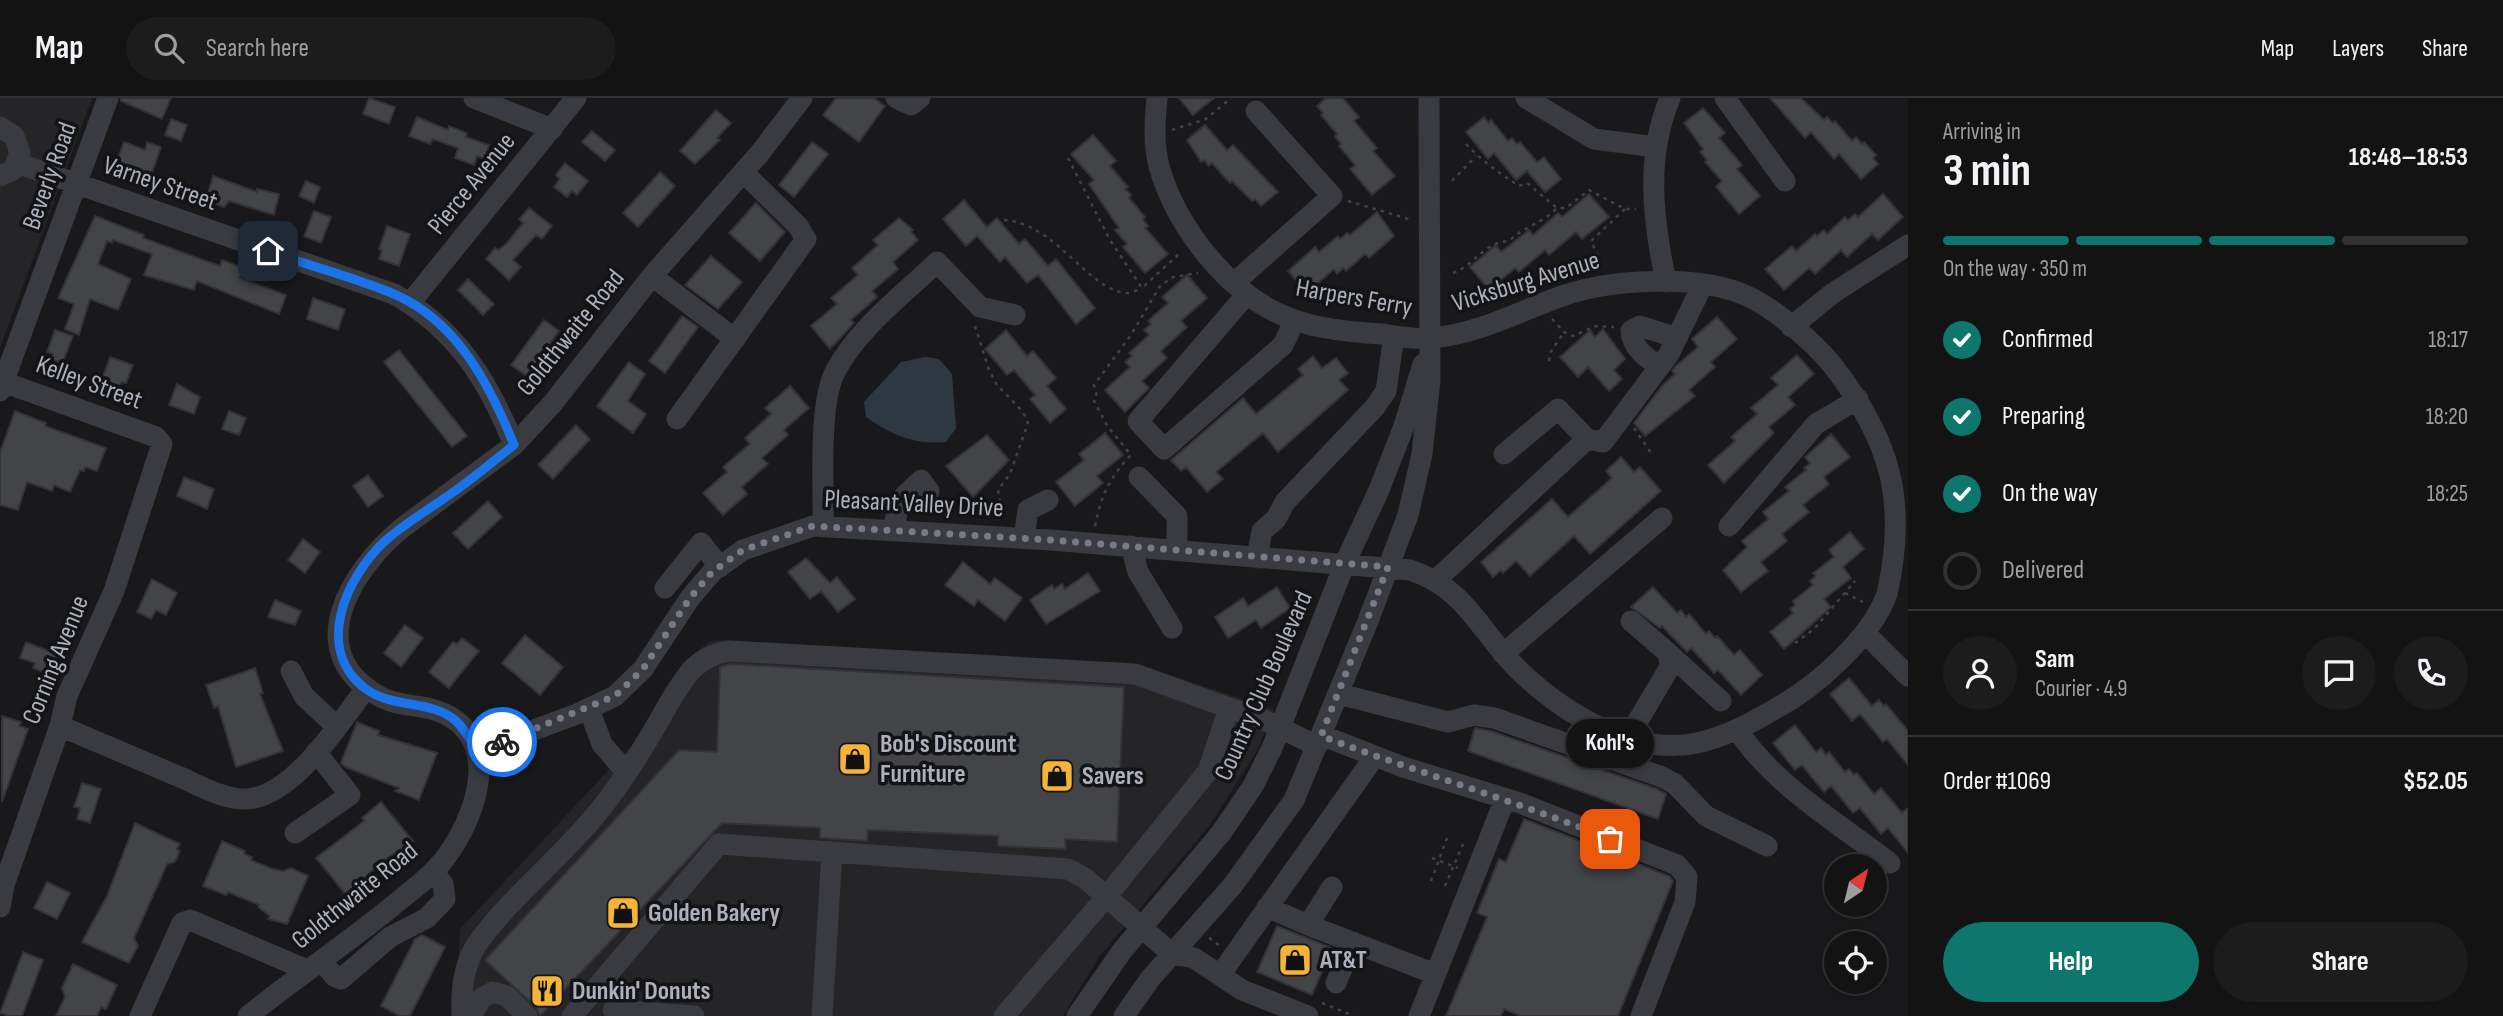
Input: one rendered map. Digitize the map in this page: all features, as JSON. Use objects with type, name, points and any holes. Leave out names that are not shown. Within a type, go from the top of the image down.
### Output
[{"type":"street","name":"Beverly Road","points":[[2,387],[108,98]]},
{"type":"street","points":[[474,98],[552,129]]},
{"type":"street","name":"Pierce Avenue","points":[[410,303],[576,98]]},
{"type":"street","name":"Goldthwaite Road","points":[[248,1016],[434,872],[454,845],[472,809],[479,783],[477,751],[456,721],[444,713],[390,702],[366,688],[350,672],[337,646],[338,625],[343,605],[362,569],[384,542],[514,445],[575,376],[652,276],[743,172],[802,98]]},
{"type":"street","points":[[896,98],[911,105],[920,98]]},
{"type":"street","name":"Harpers Ferry","points":[[1157,98],[1155,134],[1158,163],[1173,203],[1196,238],[1241,288],[1295,320],[1394,336],[1431,339]]},
{"type":"street","name":"Country Club Boulevard","points":[[1124,1016],[1172,954],[1233,885],[1282,818],[1339,694],[1408,515],[1422,454],[1429,406],[1429,98]]},
{"type":"street","points":[[1527,98],[1594,139],[1656,147]]},
{"type":"street","points":[[1666,282],[1654,206],[1656,147],[1670,98]]},
{"type":"street","points":[[1732,101],[1785,181]]},
{"type":"street","points":[[1256,111],[1332,196],[1241,288],[1138,421],[1164,449],[1283,345],[1295,320]]},
{"type":"street","points":[[0,127],[16,139],[20,153],[13,170],[0,176]]},
{"type":"street","name":"Varney Street","points":[[17,163],[394,294],[410,303],[453,338],[470,357],[500,410],[514,445]]},
{"type":"street","points":[[677,419],[806,239],[798,226],[743,172]]},
{"type":"street","points":[[1790,327],[1843,286],[1908,245]]},
{"type":"street","points":[[823,526],[828,394],[834,373],[847,354],[937,262],[980,307],[1015,315]]},
{"type":"street","points":[[652,276],[735,338]]},
{"type":"street","name":"Vicksburg Avenue","points":[[1388,567],[1410,570],[1436,580],[1459,598],[1503,654],[1558,705],[1599,727],[1673,745],[1693,744],[1737,729],[1783,705],[1839,660],[1865,633],[1886,598],[1894,573],[1900,533],[1903,473],[1858,399],[1827,358],[1746,295],[1702,286],[1632,281],[1576,291],[1485,326],[1431,339]]},
{"type":"street","points":[[1504,454],[1559,409],[1587,439],[1603,442],[1609,439],[1677,338],[1702,286]]},
{"type":"street","points":[[1660,365],[1651,362],[1632,340],[1631,331],[1640,326],[1677,338]]},
{"type":"street","points":[[1257,558],[1262,531],[1276,519],[1285,502],[1375,407],[1386,391],[1394,336]]},
{"type":"street","name":"Country Club Boulevard","points":[[1077,1016],[1093,989],[1241,807],[1281,728],[1345,564],[1404,426],[1431,339]]},
{"type":"street","name":"Kelley Street","points":[[2,387],[156,436]]},
{"type":"street","points":[[1729,526],[1816,425],[1858,399]]},
{"type":"street","name":"Corning Avenue","points":[[0,906],[8,875],[60,726],[67,696],[88,644],[104,617],[150,485],[162,444],[156,436]]},
{"type":"street","points":[[1436,580],[1587,439]]},
{"type":"street","points":[[1139,477],[1177,516],[1177,550]]},
{"type":"street","points":[[893,530],[900,499],[921,481],[929,491]]},
{"type":"street","points":[[1024,538],[1028,510],[1048,500]]},
{"type":"street","points":[[1503,654],[1662,518]]},
{"type":"street","name":"Pleasant Valley Drive","points":[[477,751],[589,709],[615,696],[631,683],[698,587],[720,567],[743,550],[772,538],[823,526],[1024,538],[1388,567]]},
{"type":"street","points":[[664,588],[701,543],[720,567]]},
{"type":"street","points":[[1131,546],[1138,572],[1172,628]]},
{"type":"street","points":[[1631,621],[1721,701]]},
{"type":"street","points":[[1865,633],[1908,674]]},
{"type":"street","points":[[462,1016],[464,976],[478,944],[603,806],[627,773],[682,680],[703,658],[730,650],[1135,674],[1319,741],[1375,756],[1505,799],[1677,865],[1687,877],[1685,902],[1641,1016]]},
{"type":"street","points":[[1629,736],[1671,665],[1667,652]]},
{"type":"street","points":[[292,671],[304,696],[337,727]]},
{"type":"street","points":[[60,726],[217,792],[246,800],[286,782],[316,752],[366,688]]},
{"type":"street","points":[[1339,694],[1448,722],[1474,715],[1494,718],[1662,777],[1675,784],[1706,816],[1767,846]]},
{"type":"street","points":[[1004,1016],[1107,896],[1208,771],[1229,708]]},
{"type":"street","points":[[589,709],[602,744],[627,773]]},
{"type":"street","points":[[1737,729],[1752,753],[1777,779],[1889,863]]},
{"type":"street","points":[[295,833],[350,795],[316,752]]},
{"type":"street","points":[[1220,975],[1375,756]]},
{"type":"street","points":[[1419,1016],[1505,799]]},
{"type":"street","points":[[572,1016],[719,845],[1056,866],[1077,872],[1143,926],[1172,954],[1194,958],[1242,990],[1312,1008]]},
{"type":"street","points":[[822,1016],[832,852]]},
{"type":"street","points":[[140,1016],[183,923],[190,920],[314,965],[341,979],[390,937],[427,918],[445,899],[443,884],[434,872]]},
{"type":"street","points":[[1308,925],[1332,887]]},
{"type":"street","points":[[1267,907],[1435,974]]},
{"type":"street","points":[[1336,983],[1353,943]]},
{"type":"street","points":[[618,964],[612,1013],[694,1016]]},
{"type":"street","points":[[471,1016],[482,998],[493,992],[507,996],[527,1016]]},
{"type":"path","points":[[1155,134],[1206,119],[1231,98]]},
{"type":"path","points":[[1466,144],[1518,186],[1527,183],[1557,208],[1566,208],[1589,190],[1625,209],[1654,206]]},
{"type":"path","points":[[1452,181],[1477,155]]},
{"type":"path","points":[[1068,158],[1110,240],[1142,288]]},
{"type":"path","points":[[1332,196],[1412,220]]},
{"type":"path","points":[[1453,273],[1461,270],[1493,242],[1509,241],[1520,230],[1550,216],[1557,208]]},
{"type":"path","points":[[1598,256],[1591,241],[1625,209]]},
{"type":"path","points":[[1004,220],[1020,221],[1040,231],[1111,289],[1128,293],[1142,288],[1196,238]]},
{"type":"path","points":[[1095,526],[1101,494],[1114,473],[1131,455],[1108,427],[1094,401],[1097,397],[1094,385],[1132,335],[1160,286],[1173,277],[1201,273]]},
{"type":"path","points":[[992,309],[973,328],[993,377],[1023,412],[1028,423],[1010,474],[998,490],[1000,503],[996,519]]},
{"type":"path","points":[[1549,314],[1564,332],[1573,336],[1595,326],[1631,331]]},
{"type":"path","points":[[1549,360],[1550,353],[1564,332]]},
{"type":"path","points":[[1624,415],[1653,456]]},
{"type":"path","points":[[1795,643],[1814,629],[1855,581]]},
{"type":"path","points":[[1845,593],[1866,604]]},
{"type":"path","points":[[1431,881],[1447,838]]},
{"type":"path","points":[[1445,886],[1462,844]]},
{"type":"path","points":[[1432,858],[1464,870]]},
{"type":"path","points":[[1206,936],[1233,956]]},
{"type":"path","points":[[1312,1008],[1354,1016]]},
{"type":"shaded area","points":[[0,98],[92,98],[0,348]]},
{"type":"shaded area","points":[[925,357],[939,359],[952,374],[956,428],[946,442],[913,440],[885,429],[866,417],[864,402],[901,362]]},
{"type":"shaded area","points":[[723,640],[1144,666],[1274,710],[1257,751],[1209,826],[1099,957],[1063,1016],[456,1016],[460,929],[634,743],[683,662],[709,642]]},
{"type":"building","points":[[121,98],[171,98],[162,119],[121,101]]},
{"type":"building","points":[[369,98],[395,107],[389,124],[363,114]]},
{"type":"building","points":[[836,98],[874,98],[885,106],[859,142],[823,115]]},
{"type":"building","points":[[1179,98],[1214,98],[1193,115]]},
{"type":"building","points":[[1326,98],[1343,98],[1359,117],[1354,121],[1377,148],[1373,151],[1395,176],[1372,195],[1350,169],[1355,165],[1339,146],[1341,144],[1335,136],[1337,134],[1321,115],[1323,113],[1317,106]]},
{"type":"building","points":[[1770,98],[1801,98],[1824,120],[1827,117],[1833,123],[1835,121],[1852,141],[1856,137],[1862,144],[1864,142],[1876,155],[1873,158],[1878,164],[1861,179],[1839,154],[1834,159],[1811,132],[1805,138]]},
{"type":"building","points":[[1703,108],[1725,133],[1719,138],[1742,165],[1737,169],[1760,196],[1739,214],[1716,187],[1722,181],[1705,162],[1707,160],[1700,152],[1703,149],[1684,123]]},
{"type":"building","points":[[716,110],[731,123],[717,138],[720,140],[695,164],[680,151]]},
{"type":"building","points":[[417,117],[448,130],[449,126],[467,133],[466,137],[489,145],[484,159],[477,156],[474,165],[455,158],[458,148],[433,139],[430,144],[409,136]]},
{"type":"building","points":[[1484,117],[1489,123],[1491,120],[1508,141],[1512,138],[1517,144],[1520,142],[1537,162],[1544,157],[1561,179],[1545,192],[1527,171],[1516,180],[1494,153],[1488,159],[1466,132]]},
{"type":"building","points":[[171,119],[187,125],[181,141],[165,135]]},
{"type":"building","points":[[1205,125],[1227,150],[1233,145],[1278,192],[1261,206],[1232,181],[1230,183],[1212,163],[1209,166],[1204,160],[1201,162],[1187,140]]},
{"type":"building","points":[[592,131],[615,150],[605,161],[582,142]]},
{"type":"building","points":[[1093,135],[1116,161],[1110,166],[1128,187],[1125,189],[1131,195],[1129,198],[1145,217],[1143,219],[1148,226],[1145,228],[1168,254],[1145,273],[1123,247],[1127,244],[1115,230],[1119,228],[1089,184],[1094,180],[1071,154]]},
{"type":"building","points":[[124,142],[145,150],[147,142],[161,147],[150,178],[115,166]]},
{"type":"building","points":[[812,142],[828,154],[794,197],[779,185]]},
{"type":"building","points":[[565,163],[588,181],[577,195],[572,191],[567,197],[554,187],[560,179],[556,175]]},
{"type":"building","points":[[660,172],[675,186],[638,227],[623,213]]},
{"type":"building","points":[[213,176],[257,192],[257,189],[279,194],[274,215],[229,201],[224,207],[206,200]]},
{"type":"building","points":[[306,181],[320,187],[314,203],[299,196]]},
{"type":"building","points":[[1589,194],[1609,217],[1582,239],[1576,232],[1549,255],[1545,250],[1519,272],[1515,268],[1489,290],[1470,267],[1496,245],[1501,252],[1529,230],[1533,235],[1558,213],[1562,217]]},
{"type":"building","points":[[1883,194],[1903,217],[1878,240],[1872,234],[1847,257],[1841,250],[1815,274],[1809,268],[1784,290],[1765,269],[1792,246],[1796,251],[1815,234],[1817,236],[1824,230],[1827,234],[1845,217],[1848,220],[1855,214],[1858,217]]},
{"type":"building","points":[[964,200],[987,227],[997,218],[1019,244],[1025,239],[1048,266],[1056,259],[1095,308],[1076,324],[1038,275],[1027,283],[1005,257],[1000,262],[977,236],[966,246],[943,219]]},
{"type":"building","points":[[756,203],[785,232],[760,261],[729,233]]},
{"type":"building","points":[[529,208],[552,226],[542,239],[536,235],[513,260],[521,267],[509,280],[486,259],[495,248],[498,250],[506,244],[523,223],[519,219]]},
{"type":"building","points":[[314,211],[331,217],[321,243],[304,236]]},
{"type":"building","points":[[1377,212],[1394,236],[1369,258],[1365,254],[1346,271],[1343,268],[1337,274],[1334,269],[1307,293],[1288,271],[1315,247],[1319,252],[1338,236],[1340,239],[1347,233],[1350,235]]},
{"type":"building","points":[[95,216],[144,235],[143,238],[220,266],[222,260],[244,268],[240,278],[286,295],[279,314],[197,281],[194,290],[144,275],[152,254],[113,240],[112,243],[107,241],[98,264],[131,279],[118,310],[90,299],[79,335],[65,329],[74,304],[58,298]]},
{"type":"building","points":[[899,218],[913,230],[911,231],[918,240],[893,262],[898,269],[872,291],[877,297],[851,320],[854,323],[830,349],[811,326],[837,304],[831,298],[858,275],[852,268],[878,245],[873,240]]},
{"type":"building","points":[[387,226],[410,234],[399,266],[379,259],[382,250],[379,249]]},
{"type":"building","points":[[711,256],[742,282],[718,309],[685,285]]},
{"type":"building","points":[[1187,275],[1207,298],[1181,321],[1187,327],[1161,351],[1167,358],[1142,381],[1149,388],[1125,412],[1105,390],[1130,367],[1125,362],[1132,356],[1129,353],[1149,335],[1144,330],[1151,324],[1148,321],[1168,303],[1162,297]]},
{"type":"building","points":[[468,279],[494,304],[483,315],[458,290]]},
{"type":"building","points":[[313,298],[345,309],[338,330],[307,319]]},
{"type":"building","points":[[682,316],[698,327],[665,373],[649,361]]},
{"type":"building","points":[[1717,317],[1737,339],[1711,362],[1715,367],[1689,390],[1695,396],[1645,436],[1634,423],[1662,386],[1675,374],[1672,371],[1676,366],[1698,347],[1692,339]]},
{"type":"building","points":[[544,320],[559,331],[527,376],[511,365]]},
{"type":"building","points":[[1603,329],[1625,359],[1614,370],[1622,379],[1609,391],[1588,367],[1578,377],[1560,357],[1590,330],[1595,337]]},
{"type":"building","points":[[55,330],[73,336],[62,364],[51,359],[53,354],[47,352]]},
{"type":"building","points":[[1006,330],[1027,356],[1033,351],[1056,378],[1047,386],[1066,409],[1050,423],[1030,399],[1035,395],[1014,370],[1007,375],[985,349]]},
{"type":"building","points":[[399,350],[467,436],[452,447],[384,362]]},
{"type":"building","points":[[1797,355],[1814,374],[1788,397],[1795,405],[1769,427],[1774,433],[1724,483],[1708,465],[1735,441],[1731,437],[1757,414],[1751,408],[1778,385],[1771,378]]},
{"type":"building","points":[[1313,356],[1322,368],[1336,358],[1348,373],[1339,380],[1348,390],[1278,452],[1263,433],[1216,472],[1223,479],[1207,492],[1186,467],[1181,471],[1171,460],[1243,398],[1256,414],[1303,375],[1298,369]]},
{"type":"building","points":[[110,357],[133,365],[126,383],[122,382],[114,393],[102,389],[104,383],[101,382]]},
{"type":"building","points":[[629,362],[645,374],[628,401],[646,414],[633,433],[597,406]]},
{"type":"building","points":[[177,384],[200,397],[194,414],[169,405]]},
{"type":"building","points":[[790,386],[809,408],[784,430],[788,435],[762,458],[768,464],[742,487],[747,494],[723,515],[703,493],[727,472],[723,467],[750,444],[745,438],[771,414],[765,408]]},
{"type":"building","points":[[15,411],[46,423],[45,426],[106,448],[97,471],[85,467],[84,471],[80,470],[70,492],[54,485],[52,491],[27,482],[18,510],[0,505],[0,452]]},
{"type":"building","points":[[229,411],[246,418],[239,435],[222,429]]},
{"type":"building","points":[[576,425],[590,439],[553,479],[538,465]]},
{"type":"building","points":[[1105,433],[1123,455],[1097,476],[1103,483],[1075,506],[1056,482],[1084,460],[1079,454]]},
{"type":"building","points":[[1831,434],[1850,457],[1824,477],[1829,484],[1803,505],[1809,512],[1782,534],[1787,541],[1761,562],[1768,571],[1741,592],[1723,570],[1747,547],[1742,541],[1768,519],[1763,512],[1789,491],[1785,487],[1806,470],[1804,468],[1810,463],[1805,457]]},
{"type":"building","points":[[987,435],[1009,460],[973,497],[946,466]]},
{"type":"building","points":[[1621,457],[1634,472],[1640,467],[1661,491],[1590,554],[1574,536],[1530,576],[1516,561],[1503,573],[1501,570],[1493,577],[1481,562],[1552,499],[1568,517],[1612,478],[1606,471]]},
{"type":"building","points":[[368,475],[383,496],[368,507],[353,486]]},
{"type":"building","points":[[184,477],[214,489],[207,509],[177,496]]},
{"type":"building","points":[[488,501],[502,517],[468,549],[453,533]]},
{"type":"building","points":[[1850,532],[1864,549],[1843,567],[1851,578],[1824,599],[1831,607],[1784,649],[1770,632],[1793,613],[1790,609],[1795,605],[1793,601],[1813,585],[1810,581],[1816,576],[1813,573],[1834,557],[1829,550]]},
{"type":"building","points":[[303,539],[320,552],[305,573],[288,560]]},
{"type":"building","points":[[806,558],[830,583],[837,577],[855,599],[838,612],[821,591],[810,599],[788,572]]},
{"type":"building","points":[[963,562],[990,584],[995,578],[1022,598],[1005,621],[978,600],[974,606],[945,585]]},
{"type":"building","points":[[1088,573],[1100,591],[1046,624],[1030,600],[1052,585],[1054,589],[1062,584],[1065,589]]},
{"type":"building","points":[[152,579],[177,593],[166,615],[156,610],[151,619],[137,612]]},
{"type":"building","points":[[1277,587],[1290,608],[1261,628],[1256,620],[1228,638],[1215,617],[1243,598],[1248,606]]},
{"type":"building","points":[[1653,587],[1677,613],[1681,610],[1686,617],[1689,614],[1706,634],[1709,631],[1715,638],[1717,636],[1734,655],[1740,650],[1762,675],[1741,695],[1718,670],[1714,673],[1691,648],[1687,652],[1662,626],[1660,628],[1631,607]]},
{"type":"building","points":[[275,600],[301,611],[295,625],[268,617]]},
{"type":"building","points":[[405,625],[423,638],[401,667],[384,653]]},
{"type":"building","points":[[525,635],[563,667],[540,695],[502,663]]},
{"type":"building","points":[[462,638],[479,651],[449,688],[429,672],[453,642],[457,644]]},
{"type":"building","points":[[26,642],[59,655],[52,675],[33,668],[35,663],[20,658]]},
{"type":"building","points":[[731,664],[1124,687],[1117,842],[1065,839],[1066,849],[998,846],[998,836],[868,830],[867,841],[820,838],[820,828],[722,823],[540,1016],[536,1007],[485,960],[679,750],[717,752],[720,667]]},
{"type":"building","points":[[255,668],[263,693],[260,694],[283,751],[236,767],[218,706],[214,708],[206,685]]},
{"type":"building","points":[[1849,678],[1872,706],[1879,700],[1884,706],[1886,704],[1908,731],[1908,765],[1887,739],[1883,742],[1860,714],[1852,721],[1830,694]]},
{"type":"building","points":[[2,716],[21,722],[19,726],[28,729],[2,802]]},
{"type":"building","points":[[357,722],[379,731],[378,735],[437,753],[419,800],[395,791],[399,788],[341,763]]},
{"type":"building","points":[[1795,725],[1816,752],[1821,748],[1826,755],[1829,752],[1845,772],[1849,769],[1854,775],[1857,773],[1874,794],[1881,788],[1902,813],[1908,808],[1908,853],[1888,828],[1881,834],[1860,808],[1853,813],[1831,786],[1824,792],[1802,765],[1795,770],[1773,743]]},
{"type":"building","points":[[1475,728],[1491,731],[1657,789],[1666,794],[1658,819],[1468,751]]},
{"type":"building","points":[[82,783],[101,789],[90,823],[77,819],[80,808],[74,807]]},
{"type":"building","points":[[381,802],[413,841],[379,864],[347,896],[316,858],[364,821],[362,818]]},
{"type":"building","points":[[1524,819],[1669,876],[1673,881],[1618,1016],[1521,1016],[1504,1009],[1501,1016],[1446,1016],[1487,917],[1477,913],[1499,859],[1506,862]]},
{"type":"building","points":[[135,823],[180,844],[177,849],[180,851],[175,862],[167,864],[134,938],[138,946],[129,963],[82,942],[107,896]]},
{"type":"building","points":[[222,841],[245,851],[244,854],[252,857],[251,860],[273,869],[283,871],[291,868],[308,876],[287,924],[268,919],[270,916],[258,907],[259,905],[228,892],[226,895],[203,886]]},
{"type":"building","points":[[47,882],[70,893],[57,919],[34,908]]},
{"type":"building","name":"AT&T","points":[[1277,926],[1332,948],[1312,995],[1257,972]]},
{"type":"building","points":[[422,935],[445,947],[410,1016],[400,1016],[381,1006],[415,939]]},
{"type":"building","points":[[23,952],[43,960],[22,1016],[8,1016],[0,1013]]},
{"type":"building","points":[[73,964],[117,985],[106,1009],[101,1007],[97,1016],[56,1016],[65,997],[62,988]]},
{"type":"way so far","points":[[502,742],[548,726],[615,696],[643,669],[690,598],[712,572],[743,550],[813,526],[1051,540],[1388,567],[1321,736],[1403,767],[1520,803],[1610,839]]},
{"type":"place","name":"Bob's Discount Furniture","points":[[855,759]]},
{"type":"place","name":"Savers","points":[[1057,776]]},
{"type":"place","name":"Kohl's","points":[[1610,839]]},
{"type":"place","name":"Golden Bakery","points":[[623,913]]},
{"type":"place","name":"AT&T","points":[[1295,960]]},
{"type":"place","name":"Dunkin' Donuts","points":[[547,991]]},
{"type":"route","points":[[268,251],[394,294],[420,309],[470,357],[500,410],[514,445],[464,485],[402,528],[373,554],[343,605],[337,646],[350,672],[380,697],[390,702],[444,713],[456,721],[477,751],[502,742]]}]
